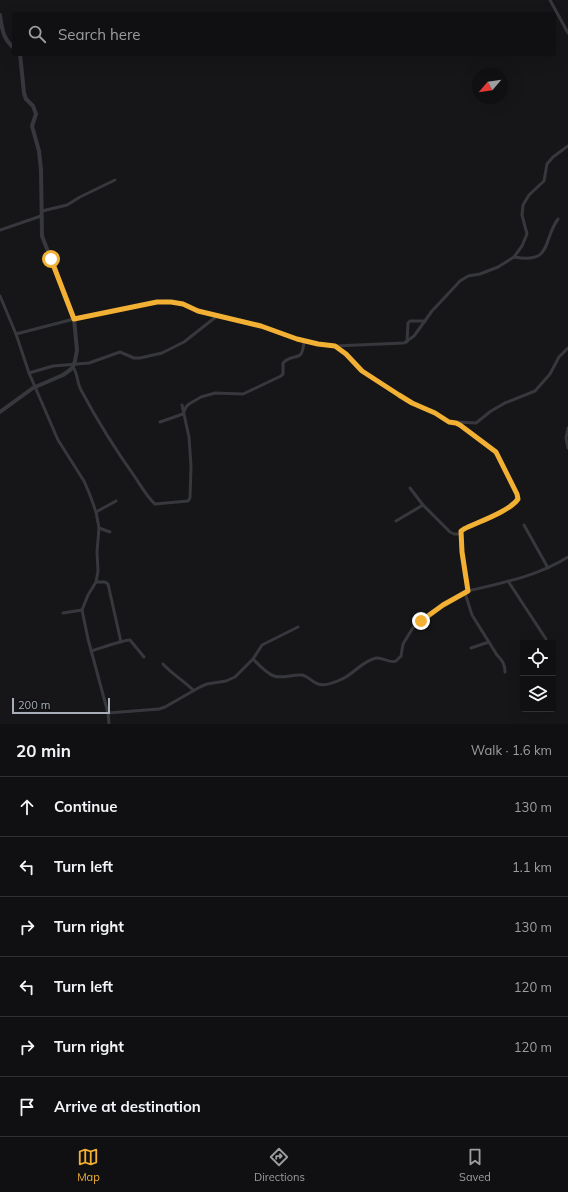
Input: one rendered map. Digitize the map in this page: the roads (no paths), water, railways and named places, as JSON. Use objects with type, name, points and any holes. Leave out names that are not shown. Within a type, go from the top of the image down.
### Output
[{"type":"street","points":[[550,0],[568,33]]},
{"type":"street","points":[[0,15],[4,37],[8,44],[12,47]]},
{"type":"street","points":[[20,56],[24,92],[26,99],[33,106],[36,114],[32,126],[39,151],[42,180],[41,231],[46,248],[74,319],[77,342],[74,366],[77,381],[80,389],[121,457],[155,504],[188,501],[190,498],[191,466],[189,437],[182,405]]},
{"type":"street","points":[[16,334],[74,319],[165,301],[183,304],[198,311],[257,325],[304,341],[335,346],[401,344],[407,342],[414,336],[432,311],[463,279],[491,270],[514,257],[522,246],[527,234],[522,215],[523,204],[528,195],[544,181],[545,169],[550,161],[568,146]]},
{"type":"street","points":[[0,230],[42,213],[67,205],[114,180]]},
{"type":"street","points":[[514,257],[534,257],[543,252],[547,247],[554,225],[558,219]]},
{"type":"street","points":[[1,298],[16,334],[34,387],[58,440],[84,481],[96,512],[99,528],[97,552],[98,571],[96,582],[88,595],[82,610],[91,651],[108,713],[109,724]]},
{"type":"street","points":[[29,373],[53,366],[74,366],[89,363],[120,352],[134,358],[162,353],[184,342],[217,316]]},
{"type":"street","points":[[407,342],[407,326],[409,322],[426,321]]},
{"type":"street","points":[[160,422],[183,414],[189,404],[201,397],[215,393],[243,394],[281,376],[283,374],[283,363],[303,352],[304,341]]},
{"type":"street","points":[[335,346],[372,378],[412,403],[435,413],[449,422],[456,423],[476,423],[498,407],[515,398],[535,391],[550,374],[559,357],[568,348]]},
{"type":"street","points":[[0,412],[34,387],[63,375],[74,366]]},
{"type":"street","points":[[456,423],[496,452],[517,494],[518,499],[515,504],[508,508],[461,531],[468,591]]},
{"type":"street","points":[[568,428],[566,438],[568,448]]},
{"type":"street","points":[[410,488],[423,506],[450,532],[454,534],[461,534]]},
{"type":"street","points":[[96,512],[116,501]]},
{"type":"street","points":[[396,521],[423,506]]},
{"type":"street","points":[[524,524],[548,568]]},
{"type":"street","points":[[99,528],[110,532]]},
{"type":"street","points":[[253,659],[269,674],[276,677],[304,675],[318,684],[328,684],[343,679],[360,666],[376,658],[383,658],[392,662],[396,661],[401,656],[403,644],[414,626],[429,614],[464,593],[548,568],[568,557]]},
{"type":"street","points":[[508,581],[546,639]]},
{"type":"street","points":[[96,582],[105,582],[108,584],[121,642]]},
{"type":"street","points":[[464,593],[472,615],[502,659],[505,672]]},
{"type":"street","points":[[63,613],[82,610]]},
{"type":"street","points":[[108,713],[159,709],[207,684],[226,681],[235,677],[253,659],[262,645],[298,627]]},
{"type":"street","points":[[91,651],[127,639],[130,640],[144,657]]},
{"type":"street","points":[[471,648],[489,642]]},
{"type":"street","points":[[163,664],[193,690]]}]
